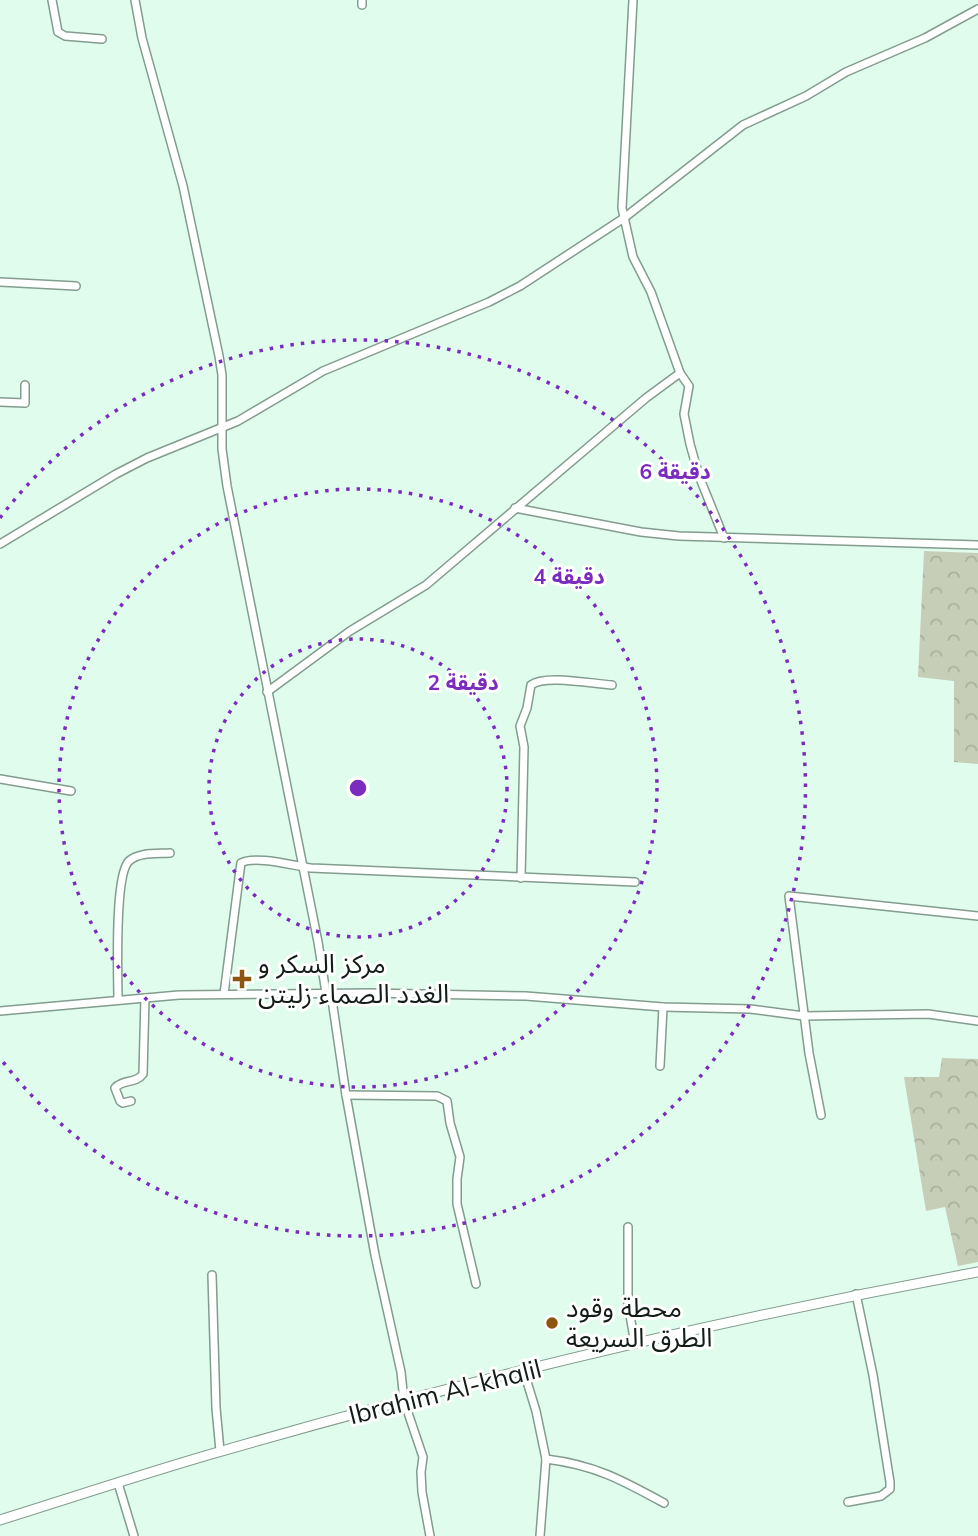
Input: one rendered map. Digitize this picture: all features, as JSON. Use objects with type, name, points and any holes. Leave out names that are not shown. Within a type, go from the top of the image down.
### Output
[{"type":"street","points":[[52,0],[58,32],[65,36],[102,38]]},
{"type":"street","points":[[135,0],[142,38],[183,186],[207,293],[221,366],[220,429],[227,486],[328,993],[404,1401],[423,1457],[422,1492],[430,1536]]},
{"type":"street","points":[[633,0],[622,191],[624,218],[633,257],[651,292],[680,373],[689,386],[684,414],[690,444],[699,476],[724,538]]},
{"type":"street","points":[[0,544],[116,474],[238,421],[323,370],[512,290],[624,218],[724,139],[753,120],[796,102],[846,72],[925,37],[978,9]]},
{"type":"street","points":[[0,282],[76,286]]},
{"type":"street","points":[[267,692],[350,631],[426,585],[646,397],[680,373]]},
{"type":"street","points":[[0,402],[25,403],[25,385]]},
{"type":"street","points":[[515,508],[641,532],[724,538],[978,545]]},
{"type":"street","points":[[521,878],[524,747],[520,726],[531,685],[537,680],[612,685]]},
{"type":"street","points":[[0,779],[71,790]]},
{"type":"street","points":[[118,1000],[117,939],[125,867],[134,857],[170,853]]},
{"type":"street","points":[[224,994],[241,863],[253,860],[303,867],[635,882]]},
{"type":"street","points":[[821,1115],[804,1016],[789,896],[978,916]]},
{"type":"street","points":[[0,1011],[145,998],[328,993],[526,996],[663,1007],[750,1009],[804,1016],[928,1013],[978,1021]]},
{"type":"street","points":[[131,1101],[120,1101],[115,1088],[118,1084],[140,1079],[143,1074],[145,998]]},
{"type":"street","points":[[660,1066],[663,1007]]},
{"type":"street","points":[[346,1095],[437,1096],[447,1101],[460,1157],[457,1204],[476,1284]]},
{"type":"street","points":[[628,1227],[628,1304],[635,1344]]},
{"type":"street","name":"Ibrahim Al-khalil","points":[[0,1520],[220,1451],[404,1401],[705,1326],[978,1272]]},
{"type":"street","points":[[212,1275],[220,1451]]},
{"type":"street","points":[[848,1502],[881,1496],[890,1489],[873,1376],[856,1294]]},
{"type":"street","points":[[524,1371],[546,1458],[540,1536]]},
{"type":"street","points":[[546,1458],[608,1473],[664,1503]]},
{"type":"street","points":[[118,1483],[134,1536]]},
{"type":"green space","points":[[924,551],[978,553],[978,764],[954,762],[954,681],[918,677]]},
{"type":"green space","points":[[942,1058],[978,1059],[978,1262],[958,1266],[945,1207],[926,1211],[904,1077],[939,1077]]},
{"type":"place","name":"مركز السكر و الغدد الصماء زليتن","points":[[242,979]]},
{"type":"place","name":"محطة وقود الطرق السريعة","points":[[552,1323]]}]
